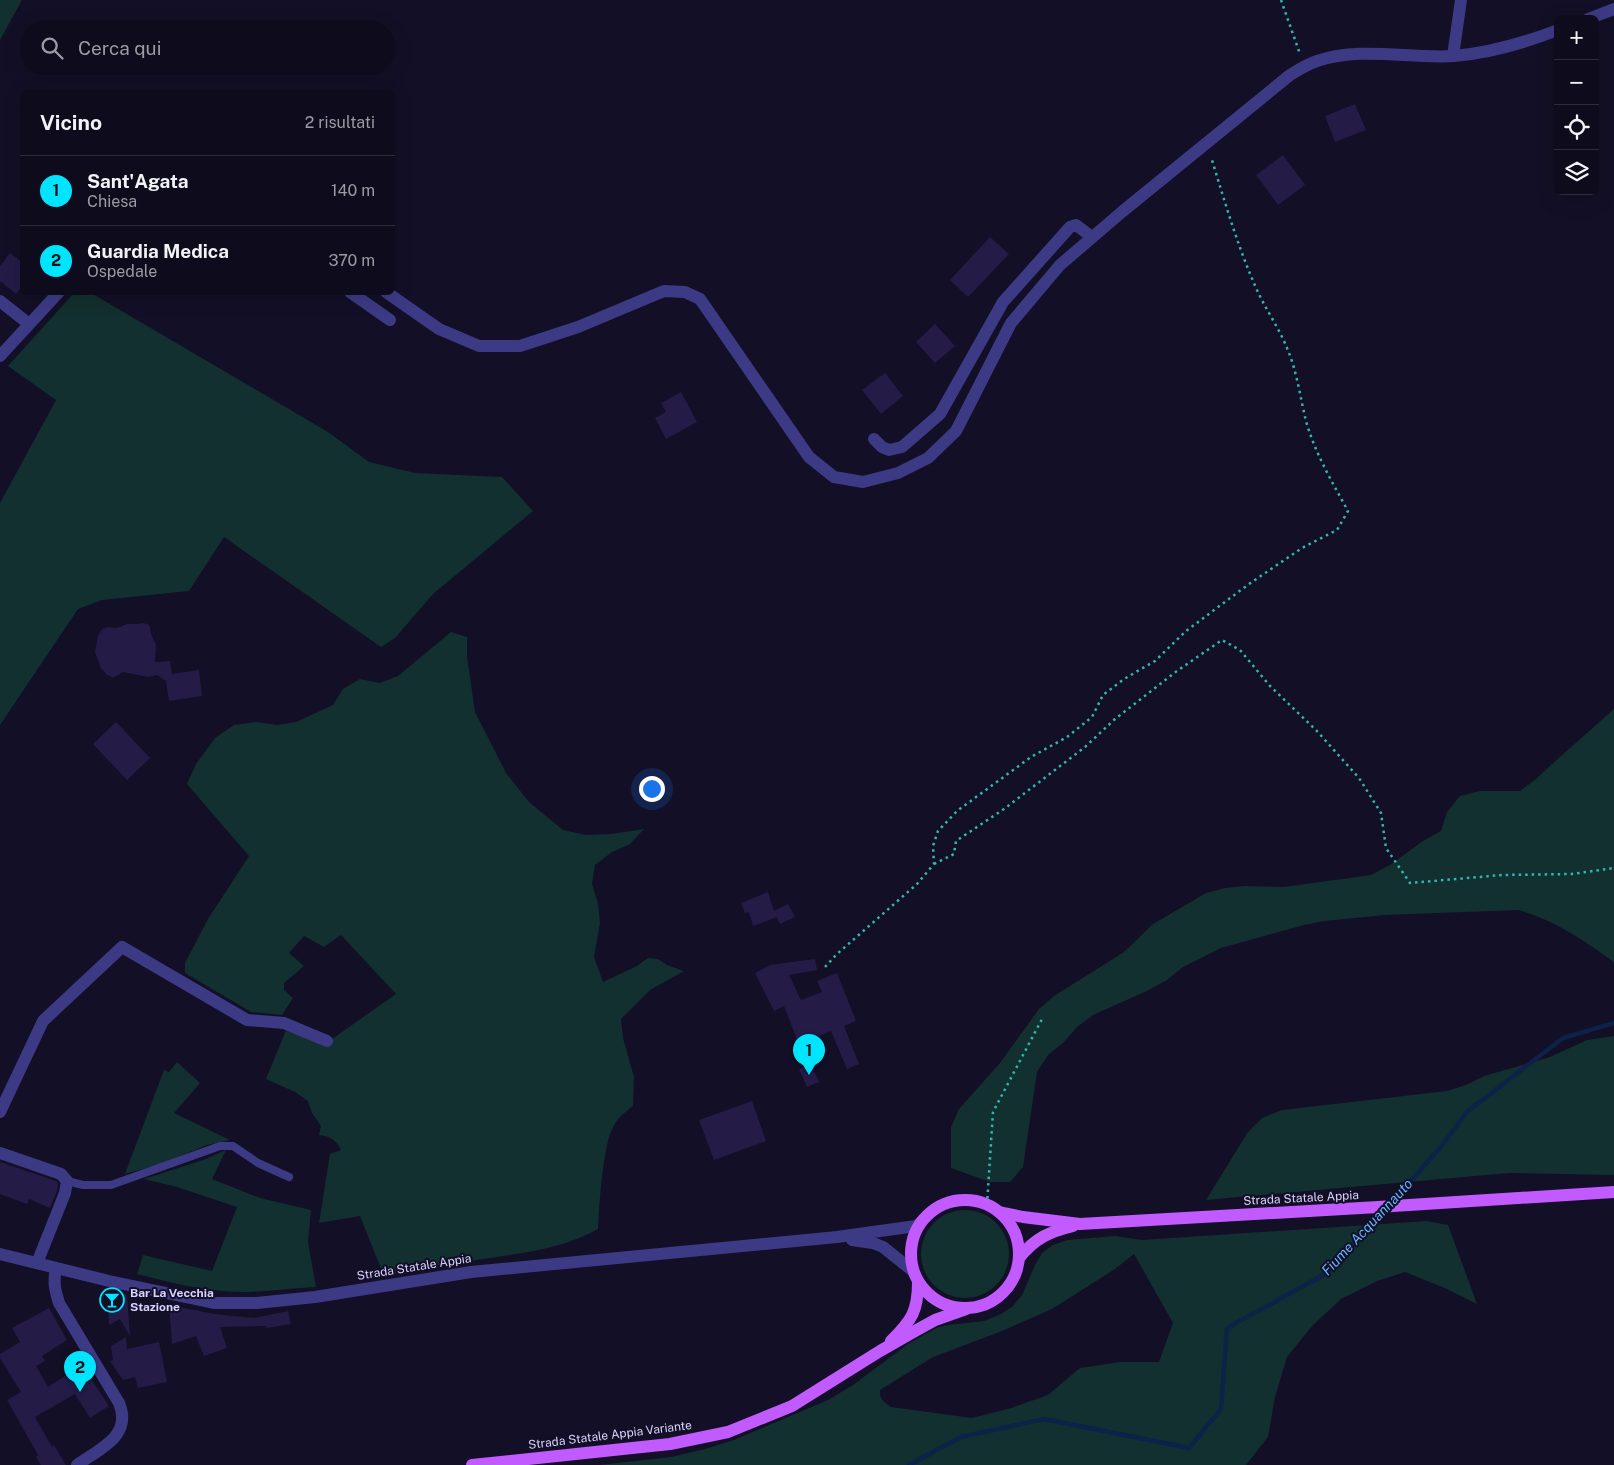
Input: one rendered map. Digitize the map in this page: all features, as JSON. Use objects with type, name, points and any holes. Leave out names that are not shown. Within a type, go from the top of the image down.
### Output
[{"type":"main road","name":"Strada Statale Appia","points":[[999,1212],[1080,1224],[1378,1208],[1614,1192]]},
{"type":"main road","name":"Strada Statale Appia","points":[[959,1200],[974,1201],[987,1205],[999,1212],[1015,1232],[1019,1245],[1020,1258],[1016,1274],[1008,1288],[996,1299],[982,1306],[966,1308],[947,1306],[931,1296],[916,1277],[911,1258],[912,1245],[922,1221],[932,1211],[945,1204],[959,1200]]},
{"type":"main road","name":"Strada Statale Appia","points":[[1020,1258],[1039,1238],[1080,1224]]},
{"type":"main road","name":"Strada Statale Appia Variante","points":[[880,1351],[893,1339],[915,1312],[918,1298],[916,1277]]},
{"type":"main road","name":"Strada Statale Appia Variante","points":[[472,1465],[661,1445],[728,1432],[792,1406],[880,1351],[935,1320],[966,1308]]},
{"type":"street","points":[[1453,56],[1462,0]]},
{"type":"street","points":[[1598,15],[1614,9]]},
{"type":"street","points":[[390,295],[439,328],[479,346],[520,346],[578,327],[664,291],[685,292],[700,299],[809,457],[834,477],[864,482],[898,473],[928,458],[956,431],[1012,323],[1060,265],[1290,75],[1316,61],[1348,54],[1453,56],[1486,52],[1525,43],[1554,32]]},
{"type":"street","points":[[874,439],[882,448],[889,450],[902,447],[940,414],[1003,302],[1070,228],[1076,225],[1092,237]]},
{"type":"street","points":[[0,356],[56,295]]},
{"type":"street","points":[[354,295],[390,320]]},
{"type":"street","points":[[0,301],[28,324]]},
{"type":"street","points":[[0,1112],[43,1021],[122,947],[247,1020],[284,1023],[327,1040]]},
{"type":"street","points":[[0,1153],[61,1174],[67,1181],[65,1193],[37,1262]]},
{"type":"street","name":"Strada Statale Appia","points":[[0,1254],[214,1303],[257,1304],[315,1297],[471,1272],[838,1237],[916,1226],[922,1221]]},
{"type":"street","name":"Strada Statale Appia","points":[[838,1237],[873,1243],[883,1247],[916,1277]]},
{"type":"street","points":[[56,1268],[54,1286],[59,1303],[120,1403],[123,1416],[121,1428],[115,1438],[77,1465]]},
{"type":"lane","points":[[67,1181],[83,1185],[111,1185],[220,1146],[233,1146],[258,1163],[289,1176]]},
{"type":"path","points":[[1281,0],[1304,67]]},
{"type":"path","points":[[934,864],[933,846],[938,831],[957,811],[1031,758],[1066,737],[1092,718],[1103,695],[1124,678],[1155,661],[1186,631],[1248,584],[1302,548],[1337,530],[1348,511],[1315,447],[1306,421],[1297,377],[1288,348],[1258,291],[1240,248],[1206,144]]},
{"type":"path","points":[[825,967],[836,954],[917,884],[934,864],[954,854],[956,841],[1011,803],[1085,747],[1115,719],[1177,671],[1222,640],[1240,650],[1270,686],[1316,730],[1359,778],[1381,812],[1386,848],[1410,883],[1502,875],[1572,874],[1614,868]]},
{"type":"path","points":[[987,1205],[993,1112],[1042,1019]]},
{"type":"green space","points":[[0,0],[22,0],[0,40]]},
{"type":"green space","points":[[72,295],[94,295],[328,432],[369,462],[415,473],[502,477],[533,511],[433,594],[395,638],[381,647],[224,537],[189,591],[102,600],[78,609],[0,725],[0,503],[56,400],[8,366]]},
{"type":"green space","points":[[451,632],[467,637],[467,656],[475,712],[506,773],[529,802],[563,830],[586,835],[611,834],[644,829],[630,844],[612,852],[595,865],[592,884],[598,903],[600,923],[594,957],[603,982],[637,966],[648,958],[658,959],[667,965],[684,971],[650,990],[621,1019],[623,1038],[634,1077],[633,1106],[618,1120],[610,1134],[602,1175],[598,1229],[557,1246],[384,1276],[360,1216],[319,1223],[330,1154],[341,1150],[332,1139],[319,1135],[321,1126],[312,1113],[308,1101],[295,1092],[266,1079],[287,1028],[322,1046],[396,994],[341,935],[324,947],[304,936],[289,953],[304,966],[284,983],[284,990],[293,998],[282,1015],[251,1012],[185,973],[185,963],[208,919],[249,856],[187,784],[196,764],[215,738],[234,725],[256,722],[277,725],[296,722],[333,705],[343,689],[360,679],[380,683],[398,676]]},
{"type":"green space","points":[[1614,709],[1614,962],[1556,925],[1518,910],[1385,915],[1324,921],[1221,948],[1183,967],[1167,980],[1149,990],[1093,1015],[1077,1027],[1064,1042],[1048,1055],[1037,1072],[1023,1167],[1010,1182],[990,1182],[951,1168],[951,1127],[959,1109],[1000,1063],[1039,1009],[1054,996],[1124,952],[1153,924],[1206,893],[1225,888],[1245,886],[1284,887],[1371,875],[1390,865],[1423,841],[1441,831],[1447,812],[1460,796],[1480,791],[1520,791]]},
{"type":"green space","points":[[1614,1036],[1614,1175],[1509,1173],[1206,1200],[1248,1132],[1262,1118],[1282,1110],[1447,1091],[1466,1085],[1484,1076],[1550,1057],[1587,1040]]},
{"type":"green space","points":[[177,1062],[200,1083],[174,1113],[230,1140],[207,1145],[160,1164],[125,1174],[164,1070],[169,1072]]},
{"type":"green space","points":[[226,1150],[212,1179],[260,1198],[311,1210],[308,1242],[316,1287],[230,1292],[163,1281],[137,1274],[143,1255],[212,1271],[237,1207],[177,1187],[144,1179],[203,1160]]},
{"type":"green space","points":[[965,1210],[982,1214],[996,1223],[1005,1237],[1009,1254],[1005,1271],[996,1285],[982,1294],[965,1298],[948,1294],[934,1285],[925,1271],[921,1254],[925,1237],[934,1223],[948,1214]]},
{"type":"green space","points":[[1427,1221],[1448,1225],[1477,1304],[1447,1289],[1405,1272],[1377,1281],[1341,1299],[1312,1326],[1287,1357],[1275,1397],[1268,1437],[1246,1465],[599,1465],[671,1457],[705,1449],[734,1440],[828,1400],[853,1385],[908,1344],[936,1328],[984,1321],[1012,1307],[1022,1295],[1042,1253],[1053,1245],[1068,1240],[1115,1236],[1142,1240]],"holes":[[[1134,1254],[1173,1323],[1159,1362],[1120,1362],[1080,1368],[1048,1395],[1011,1408],[972,1418],[891,1407],[880,1396],[880,1390],[933,1357],[1002,1331],[1052,1309],[1115,1269]]]},
{"type":"building","points":[[1355,104],[1366,130],[1335,142],[1325,116]]},
{"type":"building","points":[[1283,155],[1305,185],[1278,205],[1256,175]]},
{"type":"building","points":[[990,237],[1009,254],[968,297],[950,280]]},
{"type":"building","points":[[10,253],[20,260],[20,289],[16,294],[0,281],[0,266]]},
{"type":"building","points":[[935,324],[955,346],[935,363],[916,342]]},
{"type":"building","points":[[885,373],[903,396],[881,414],[862,390]]},
{"type":"building","points":[[681,392],[697,422],[666,439],[655,418],[666,412],[661,403]]},
{"type":"building","points":[[141,623],[148,624],[150,627],[156,645],[155,662],[170,661],[172,674],[199,670],[202,696],[169,701],[166,681],[157,675],[148,677],[123,672],[113,678],[106,674],[101,668],[95,652],[98,636],[102,629]]},
{"type":"building","points":[[116,722],[150,758],[127,780],[93,744]]},
{"type":"building","points":[[768,892],[774,911],[788,904],[795,917],[780,924],[777,917],[753,926],[749,912],[745,913],[741,903]]},
{"type":"building","points":[[815,959],[817,970],[789,975],[801,1000],[822,992],[817,981],[837,973],[856,1021],[844,1026],[859,1064],[847,1069],[831,1031],[810,1040],[814,1051],[803,1055],[784,1006],[774,1011],[755,973],[770,965]]},
{"type":"building","points":[[811,1064],[819,1082],[807,1087],[799,1069]]},
{"type":"building","points":[[752,1101],[766,1141],[714,1160],[699,1120]]},
{"type":"building","points":[[0,1162],[56,1181],[58,1183],[57,1191],[50,1208],[29,1199],[27,1204],[0,1194]]},
{"type":"building","points":[[107,1289],[127,1295],[130,1336],[120,1319],[109,1325]]},
{"type":"building","points":[[169,1305],[215,1314],[254,1318],[288,1311],[291,1324],[267,1328],[266,1326],[220,1327],[227,1348],[204,1356],[196,1336],[172,1344]]},
{"type":"building","points":[[49,1308],[67,1340],[42,1356],[45,1361],[36,1366],[48,1387],[82,1365],[109,1406],[90,1418],[75,1394],[35,1417],[52,1447],[54,1445],[66,1465],[41,1465],[36,1457],[38,1455],[7,1400],[21,1392],[0,1358],[0,1354],[20,1342],[12,1328]]},
{"type":"building","points":[[126,1337],[127,1349],[159,1342],[167,1382],[138,1388],[135,1377],[123,1380],[110,1361],[113,1360],[111,1346]]},
{"type":"waterway","name":"Fiume Acquannauto","points":[[1391,1203],[1439,1149],[1468,1111],[1563,1038],[1614,1023]]},
{"type":"waterway","name":"Fiume Acquannauto","points":[[909,1465],[961,1437],[1044,1419],[1189,1448],[1221,1409],[1227,1328],[1327,1273],[1385,1209]]},
{"type":"place","name":"Sant'Agata","points":[[809,1075]]},
{"type":"place","name":"Bar La Vecchia Stazione","points":[[112,1300]]},
{"type":"place","name":"Guardia Medica","points":[[80,1392]]}]
